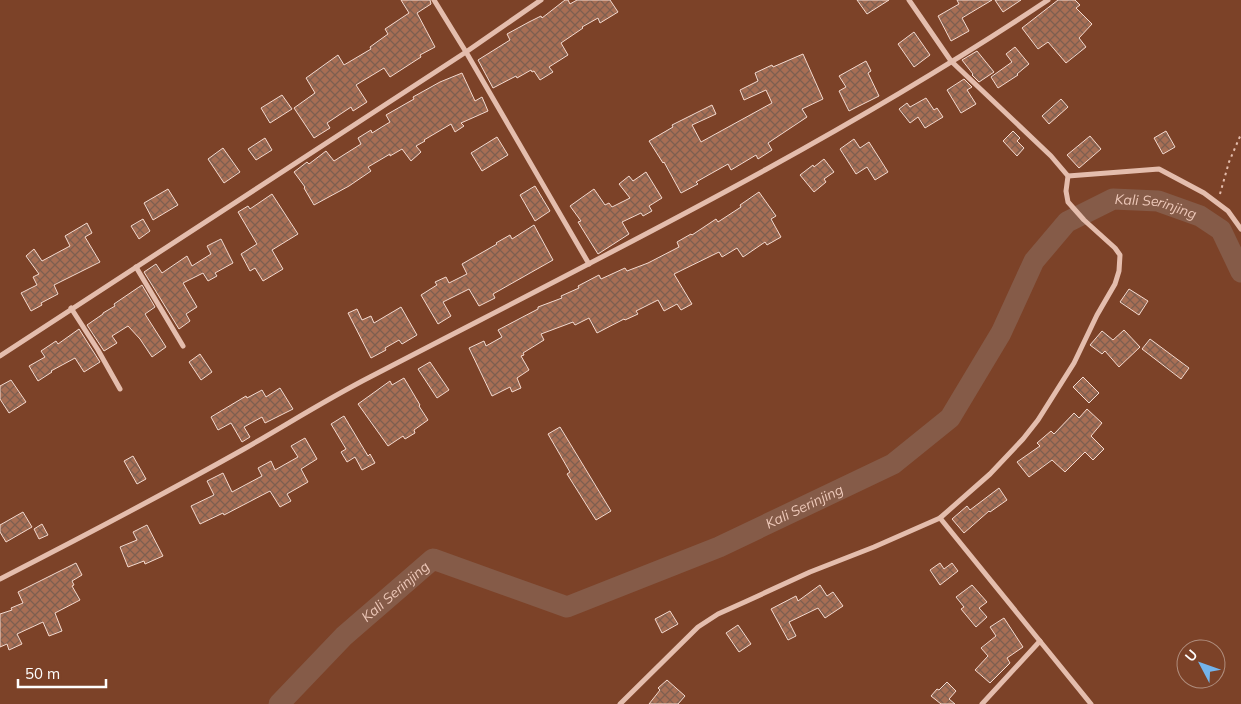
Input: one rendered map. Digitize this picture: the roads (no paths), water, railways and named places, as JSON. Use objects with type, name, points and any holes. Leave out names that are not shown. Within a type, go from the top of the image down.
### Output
[{"type":"street","points":[[434,0],[589,264]]},
{"type":"street","points":[[0,356],[466,52],[541,0]]},
{"type":"street","points":[[620,704],[677,646],[698,627],[718,614],[810,572],[940,518],[990,474],[1038,420],[1074,363],[1097,315],[1115,284],[1119,271],[1120,255],[1068,202],[1066,191],[1068,176],[1051,156],[951,61],[908,0]]},
{"type":"street","points":[[0,579],[77,540],[198,474],[365,379],[753,178],[853,121],[1048,0]]},
{"type":"street","points":[[1068,176],[1159,169],[1204,193],[1228,211],[1241,229]]},
{"type":"street","points":[[136,267],[182,346]]},
{"type":"street","points":[[71,308],[120,389]]},
{"type":"street","points":[[940,518],[1091,704]]},
{"type":"street","points":[[982,704],[1040,641]]},
{"type":"waterway","name":"Kali Serinjing","points":[[279,704],[344,636],[433,559],[567,607],[719,547],[893,464],[950,418],[1001,333],[1034,261],[1067,222],[1113,199],[1158,201],[1200,216],[1221,230],[1241,272]]}]
